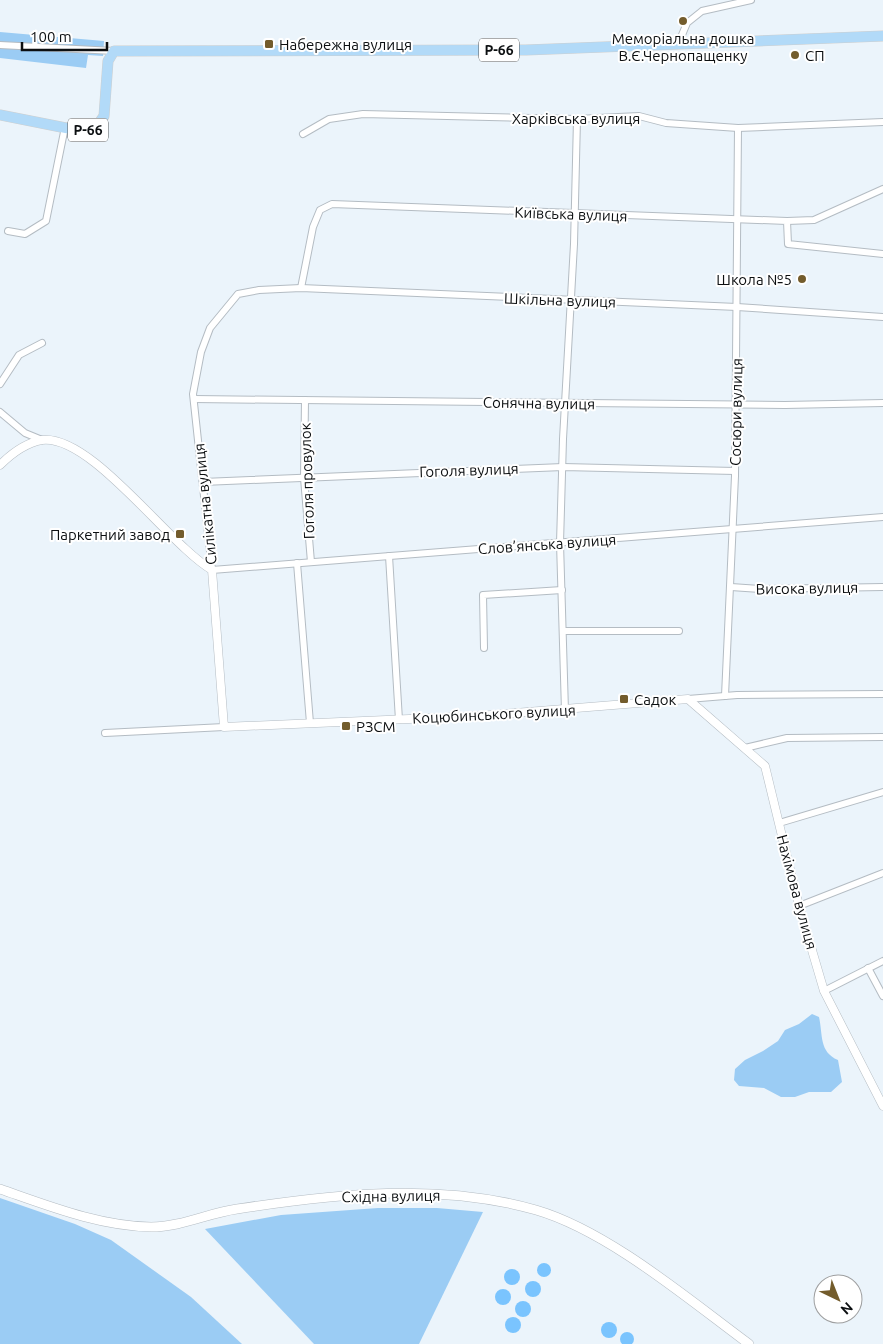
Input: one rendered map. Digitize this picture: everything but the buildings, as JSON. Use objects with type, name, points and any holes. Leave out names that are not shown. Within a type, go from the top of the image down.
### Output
[{"type":"main road","name":"Р-66","points":[[0,114],[90,130],[100,124],[104,116],[108,61],[114,51],[526,50],[679,42],[883,36]]},
{"type":"main road","name":"Східна вулиця","points":[[0,1189],[76,1215],[117,1224],[150,1227],[167,1226],[231,1210],[277,1202],[362,1194],[434,1194],[506,1202],[538,1211],[587,1232],[615,1248],[749,1344]]},
{"type":"street","points":[[679,42],[687,23],[702,11],[750,0]]},
{"type":"street","points":[[0,45],[114,51]]},
{"type":"street","name":"Харківська вулиця","points":[[303,134],[328,120],[362,114],[577,119],[639,116],[666,123],[738,128],[883,122]]},
{"type":"street","points":[[565,710],[560,543],[572,300],[577,119]]},
{"type":"street","points":[[8,231],[25,234],[46,221],[65,127]]},
{"type":"street","name":"Сосюри вулиця","points":[[725,696],[734,529],[738,128]]},
{"type":"street","name":"Київська вулиця","points":[[300,288],[313,227],[320,210],[332,204],[738,221],[787,221],[814,220],[883,189]]},
{"type":"street","points":[[787,221],[788,244],[883,254]]},
{"type":"street","name":"Шкільна вулиця","points":[[238,294],[260,290],[300,288],[737,307],[883,317]]},
{"type":"street","name":"Силікатна вулиця","points":[[224,727],[212,570],[194,399],[201,352],[210,328],[238,294]]},
{"type":"street","points":[[0,384],[19,355],[42,343]]},
{"type":"street","name":"Сонячна вулиця","points":[[194,399],[736,403],[784,405],[883,403]]},
{"type":"street","name":"Гоголя провулок","points":[[305,400],[304,478],[310,562]]},
{"type":"street","points":[[0,412],[25,433],[81,452],[94,461],[169,534],[212,570]]},
{"type":"street","points":[[0,464],[17,449],[42,440]]},
{"type":"street","name":"Гоголя вулиця","points":[[203,482],[563,466],[567,468],[735,471]]},
{"type":"street","name":"Слов’янська вулиця","points":[[212,570],[883,518]]},
{"type":"street","points":[[390,556],[399,720]]},
{"type":"street","points":[[297,563],[310,723]]},
{"type":"street","name":"Висока вулиця","points":[[731,587],[760,589],[883,587]]},
{"type":"street","points":[[484,648],[483,595],[562,590]]},
{"type":"street","points":[[563,631],[679,631]]},
{"type":"street","name":"Коцюбинського вулиця","points":[[105,733],[399,720],[565,710],[725,696],[883,694]]},
{"type":"street","name":"Нахімова вулиця","points":[[688,699],[765,766],[798,906],[824,992],[883,1106]]},
{"type":"street","points":[[745,748],[788,738],[883,738]]},
{"type":"street","points":[[779,823],[883,792]]},
{"type":"street","points":[[798,906],[883,873]]},
{"type":"street","points":[[824,992],[883,960]]},
{"type":"street","points":[[868,968],[883,996]]},
{"type":"shaded area","points":[[0,32],[104,41],[103,56],[88,55],[86,68],[0,58]]},
{"type":"shaded area","points":[[812,1014],[819,1017],[825,1048],[832,1057],[838,1060],[842,1082],[831,1092],[809,1092],[795,1097],[781,1097],[764,1088],[739,1086],[734,1080],[735,1069],[745,1060],[778,1041],[785,1030],[799,1024]]},
{"type":"shaded area","points":[[0,1198],[75,1224],[111,1240],[191,1297],[242,1344],[0,1344]]},
{"type":"shaded area","points":[[378,1208],[437,1208],[483,1212],[419,1344],[314,1344],[205,1229],[281,1215]]},
{"type":"shaded area","points":[[541,1263],[547,1263],[551,1270],[547,1277],[541,1277],[537,1273],[537,1267]]},
{"type":"shaded area","points":[[512,1269],[518,1271],[520,1277],[518,1283],[512,1285],[506,1283],[504,1277],[506,1271]]},
{"type":"shaded area","points":[[533,1281],[539,1283],[541,1289],[539,1295],[533,1297],[527,1295],[525,1289],[527,1283]]},
{"type":"shaded area","points":[[503,1289],[509,1291],[511,1297],[509,1303],[503,1305],[497,1303],[495,1297],[497,1291]]},
{"type":"shaded area","points":[[523,1301],[531,1309],[523,1317],[515,1309]]},
{"type":"shaded area","points":[[513,1317],[521,1325],[513,1333],[505,1325]]},
{"type":"shaded area","points":[[609,1322],[615,1324],[617,1330],[615,1336],[609,1338],[603,1336],[601,1330],[603,1324]]},
{"type":"shaded area","points":[[627,1332],[632,1334],[634,1339],[632,1344],[627,1346],[622,1344],[620,1339],[622,1334]]},
{"type":"place","name":"Меморіальна дошка В.Є.Чернопащенку","points":[[683,21]]},
{"type":"place","name":"Набережна вулиця","points":[[269,44]]},
{"type":"place","name":"СП","points":[[795,55]]},
{"type":"place","name":"Школа №5","points":[[802,279]]},
{"type":"place","name":"Паркетний завод","points":[[180,534]]},
{"type":"place","name":"Садок","points":[[624,699]]},
{"type":"place","name":"РЗСМ","points":[[346,726]]}]
